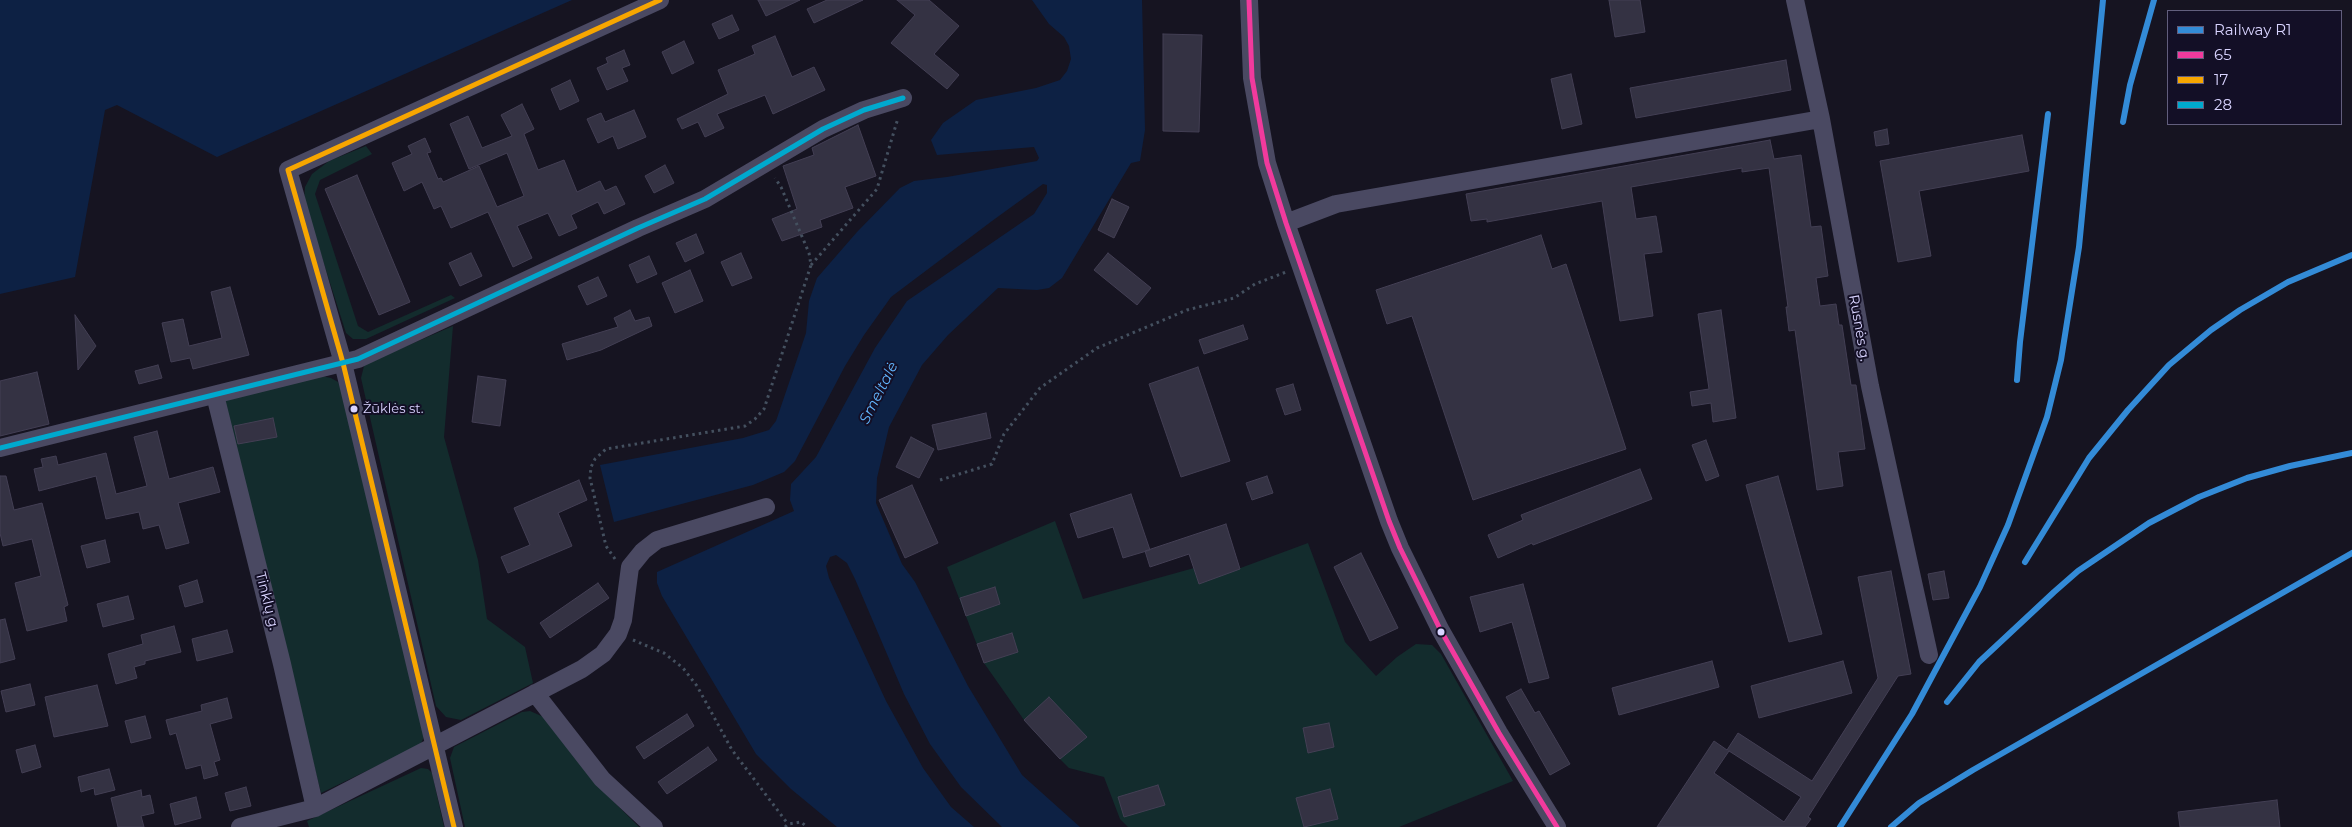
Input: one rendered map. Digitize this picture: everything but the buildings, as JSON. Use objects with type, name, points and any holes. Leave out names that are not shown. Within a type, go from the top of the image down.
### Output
[{"type":"street","points":[[454,827],[343,363],[288,170],[660,0]]},
{"type":"street","points":[[1249,0],[1251,69],[1258,119],[1268,163],[1286,223],[1400,548],[1440,629],[1499,733],[1557,827]]},
{"type":"street","name":"Rusnės g.","points":[[1795,0],[1821,119],[1870,386],[1929,655]]},
{"type":"street","points":[[0,448],[358,359],[638,228],[705,199],[831,126],[864,110],[903,98]]},
{"type":"street","points":[[1286,223],[1336,204],[1821,119]]},
{"type":"street","name":"Tinklų g.","points":[[215,395],[282,664],[315,808]]},
{"type":"street","points":[[240,827],[315,808],[582,670],[604,654],[618,634],[623,620],[630,567],[657,540],[766,507]]},
{"type":"street","points":[[535,693],[602,779],[654,827]]},
{"type":"path","points":[[630,567],[614,558],[606,546],[590,478],[594,459],[606,449],[744,426],[755,419],[764,409],[811,265],[877,189],[903,98]]},
{"type":"path","points":[[765,165],[781,187],[809,253],[811,265]]},
{"type":"path","points":[[940,480],[992,464],[1004,434],[1040,388],[1097,348],[1187,310],[1234,298],[1255,284],[1301,266]]},
{"type":"path","points":[[618,634],[664,653],[683,668],[697,686],[732,750],[788,824]]},
{"type":"path","points":[[784,827],[788,824],[801,822],[807,827]]},
{"type":"green space","points":[[366,146],[372,154],[320,180],[315,194],[358,326],[368,332],[451,295],[455,298],[366,339],[353,339],[346,333],[304,201],[305,187],[312,174],[329,161]]},
{"type":"green space","points":[[453,326],[444,437],[478,560],[487,619],[525,647],[533,683],[461,720],[446,717],[436,706],[361,378],[364,366],[374,360]]},
{"type":"green space","points":[[322,376],[338,382],[343,395],[424,737],[420,745],[321,793],[224,409],[226,399]]},
{"type":"green space","points":[[1055,521],[1083,599],[1194,568],[1200,583],[1308,543],[1345,642],[1376,676],[1397,657],[1416,644],[1432,645],[1441,654],[1513,781],[1399,827],[1128,827],[1120,819],[1104,777],[1069,768],[1024,720],[984,663],[947,567]]},
{"type":"green space","points":[[530,711],[546,718],[600,788],[639,827],[465,827],[450,758],[454,747],[522,712]]},
{"type":"green space","points":[[421,768],[428,769],[432,773],[444,827],[309,827],[307,821]]},
{"type":"water","points":[[0,0],[572,0],[217,157],[117,105],[105,110],[75,277],[0,294]]},
{"type":"water","name":"Smeltalė","points":[[1032,0],[1142,0],[1145,130],[1140,161],[1131,163],[1062,278],[1049,288],[1037,290],[998,288],[948,335],[922,365],[889,427],[877,478],[876,503],[902,564],[915,582],[968,686],[1022,775],[1080,827],[1002,827],[961,787],[930,744],[904,694],[855,579],[847,563],[836,555],[830,557],[826,566],[829,578],[886,701],[923,768],[951,807],[974,827],[837,827],[791,789],[756,754],[662,596],[657,583],[657,572],[794,511],[790,500],[791,484],[816,457],[875,348],[907,301],[1034,214],[1047,193],[1047,185],[1043,184],[891,297],[845,366],[795,461],[784,472],[753,485],[614,522],[600,465],[743,438],[769,430],[776,421],[806,333],[809,301],[817,278],[857,232],[900,188],[914,181],[1037,161],[1039,158],[1034,147],[937,155],[931,140],[943,123],[976,100],[1036,88],[1060,80],[1067,71],[1071,59],[1069,46],[1064,37],[1049,24]]},
{"type":"rail line","name":"R1","points":[[1840,827],[1912,714],[1980,587],[2008,525],[2047,417],[2061,360],[2079,247],[2103,0]]},
{"type":"rail line","name":"R1","points":[[2123,122],[2130,85],[2154,0]]},
{"type":"rail line","name":"R1","points":[[2017,380],[2048,114]]},
{"type":"rail line","name":"R1","points":[[2025,562],[2089,458],[2128,410],[2169,365],[2211,330],[2240,310],[2288,282],[2352,255]]},
{"type":"rail line","name":"R1","points":[[1947,702],[1979,662],[2054,592],[2078,571],[2149,523],[2199,497],[2247,478],[2290,466],[2352,453]]},
{"type":"rail line","name":"R1","points":[[1891,827],[1919,803],[1973,770],[2352,553]]},
{"type":"transit line","name":"17","points":[[454,827],[343,363],[288,170],[660,0]]},
{"type":"transit line","name":"65","points":[[1249,0],[1252,78],[1267,163],[1389,521],[1400,548],[1440,629],[1499,733],[1557,827]]},
{"type":"transit line","name":"28","points":[[0,448],[358,359],[638,228],[705,199],[823,129],[864,110],[903,98]]},
{"type":"place","name":"Žūklės st.","points":[[354,409]]}]
